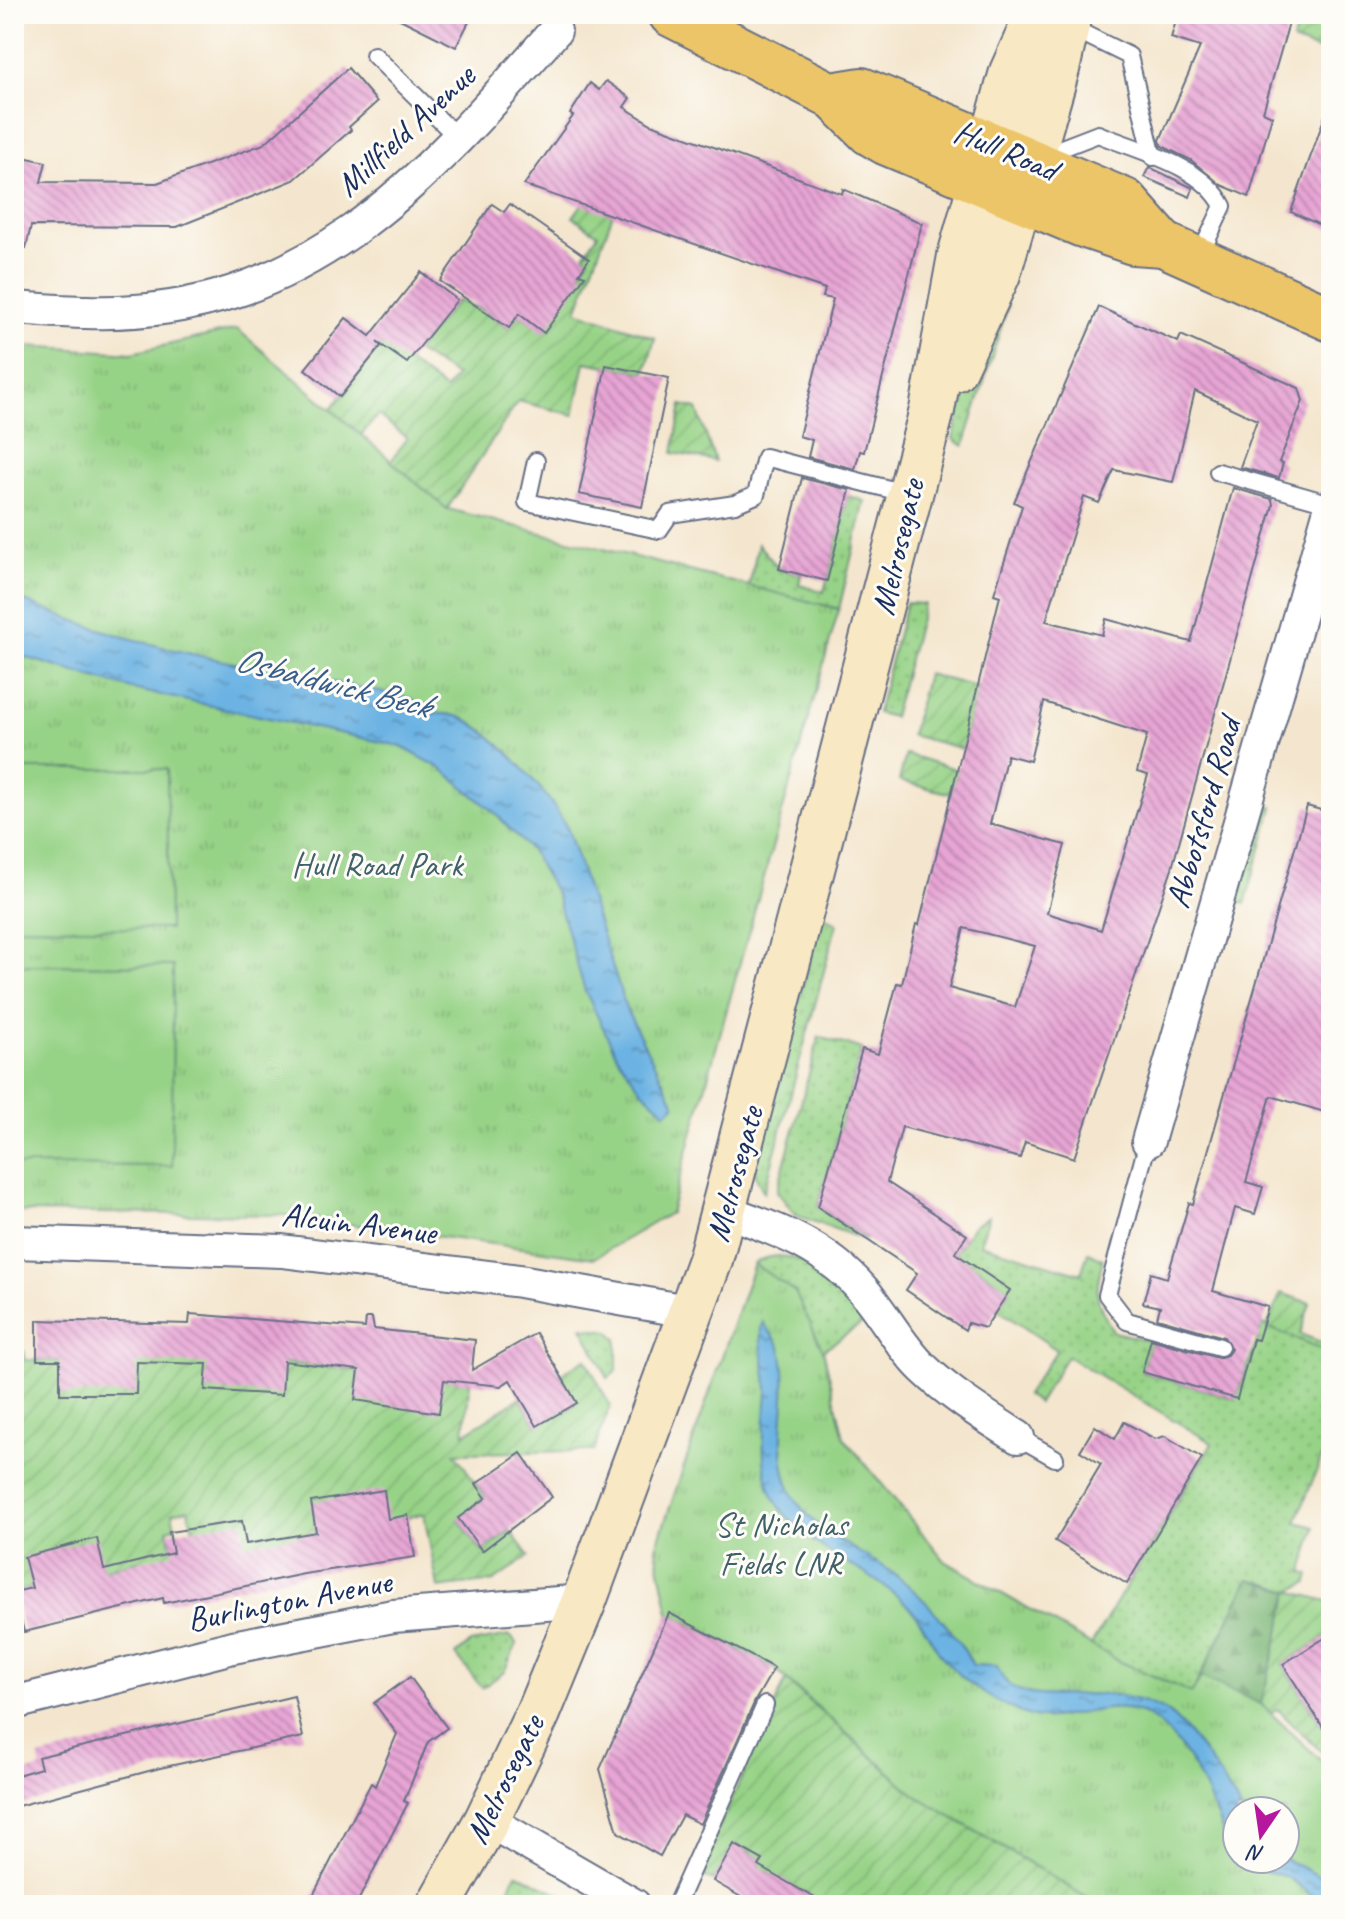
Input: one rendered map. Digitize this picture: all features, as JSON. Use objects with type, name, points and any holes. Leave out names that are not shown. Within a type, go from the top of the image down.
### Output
[{"type":"main road","name":"Hull Road","points":[[671,14],[831,95],[870,133],[1001,163],[1125,201],[1181,251]]},
{"type":"main road","name":"Hull Road","points":[[1001,163],[1020,201],[1133,242],[1181,251],[1331,319]]},
{"type":"street","name":"Melrosegate","points":[[439,1905],[487,1820],[538,1713],[584,1601],[692,1312],[725,1211],[932,410],[953,290],[1001,163],[1012,72],[1057,18]]},
{"type":"street","name":"Millfield Avenue","points":[[14,307],[135,313],[192,305],[246,288],[328,250],[399,197],[460,140],[555,31]]},
{"type":"street","name":"Melrosegate","points":[[932,410],[993,286],[1020,201]]},
{"type":"street","name":"Abbotsford Road","points":[[1148,1141],[1331,505]]},
{"type":"street","points":[[725,1211],[776,1229],[819,1250],[861,1287],[920,1366],[965,1402],[1018,1437]]},
{"type":"street","name":"Alcuin Avenue","points":[[14,1242],[282,1251],[520,1281],[692,1312]]},
{"type":"street","name":"Burlington Avenue","points":[[14,1703],[233,1647],[393,1616],[584,1601]]},
{"type":"street","points":[[487,1820],[634,1905]]},
{"type":"lane","points":[[1057,18],[1129,56],[1153,157]]},
{"type":"lane","points":[[374,55],[460,140]]},
{"type":"lane","points":[[1001,163],[1098,134],[1199,178],[1215,190],[1223,206],[1181,251]]},
{"type":"lane","points":[[536,461],[527,502],[659,530],[670,514],[735,504],[756,495],[765,457],[910,494]]},
{"type":"lane","points":[[1218,472],[1331,505]]},
{"type":"lane","points":[[1148,1141],[1107,1295],[1127,1321],[1220,1347]]},
{"type":"lane","points":[[1018,1437],[1055,1458]]},
{"type":"lane","points":[[676,1905],[765,1705]]},
{"type":"green space","points":[[1283,14],[1331,14],[1331,55],[1293,41],[1297,25],[1283,19]]},
{"type":"green space","points":[[590,193],[615,208],[577,311],[655,338],[645,373],[585,362],[574,415],[518,401],[447,509],[391,461],[407,438],[378,415],[361,435],[331,409],[383,343],[446,390],[456,376],[416,351],[457,300],[484,311],[508,328],[519,314],[544,332],[589,259],[584,255],[598,234],[573,217]]},
{"type":"green space","points":[[1008,305],[964,446],[953,439],[982,331]]},
{"type":"green space","name":"Hull Road Park","points":[[237,329],[448,509],[839,609],[670,1213],[594,1258],[283,1215],[14,1212],[14,345],[132,353]]},
{"type":"green space","points":[[682,405],[697,409],[715,461],[673,453]]},
{"type":"green space","points":[[848,496],[865,501],[839,609],[749,587],[758,544],[779,569],[801,574],[799,585],[824,592]]},
{"type":"green space","points":[[906,603],[924,604],[893,717],[877,713]]},
{"type":"green space","points":[[927,674],[1010,696],[1006,714],[973,706],[963,749],[911,735]]},
{"type":"green space","points":[[906,754],[958,770],[952,794],[899,781]]},
{"type":"green space","points":[[14,769],[167,769],[169,929],[14,927]]},
{"type":"green space","points":[[1260,803],[1273,807],[1245,904],[1232,899]]},
{"type":"green space","points":[[822,915],[837,923],[764,1193],[753,1170]]},
{"type":"green space","points":[[14,965],[173,966],[172,1166],[14,1165]]},
{"type":"green space","points":[[819,1037],[862,1049],[818,1207],[866,1240],[795,1215],[777,1191]]},
{"type":"green space","name":"St Nicholas Fields LNR","points":[[989,1216],[980,1244],[1081,1274],[1088,1252],[1103,1259],[1098,1297],[1108,1322],[1114,1332],[1151,1341],[1142,1372],[1236,1399],[1263,1324],[1331,1353],[1331,1435],[1296,1522],[1315,1527],[1303,1572],[1310,1575],[1308,1583],[1290,1591],[1249,1579],[1192,1693],[1234,1795],[1221,1795],[1221,1812],[1099,1905],[915,1795],[774,1668],[669,1613],[656,1548],[754,1264],[769,1257],[785,1257],[819,1270],[835,1281],[872,1317],[823,1350],[844,1438],[945,1561],[1091,1645],[1212,1443],[1067,1356],[1038,1403],[1026,1395],[1057,1350],[997,1309],[1010,1290],[955,1253],[974,1225]]},
{"type":"green space","name":"St Nicholas Fields LNR","points":[[754,1264],[795,1292],[823,1350],[844,1438],[945,1561],[1121,1662],[1192,1693],[1201,1677],[1261,1704],[1331,1770],[1331,1905],[1099,1905],[915,1795],[774,1668],[669,1613],[656,1548]]},
{"type":"green space","points":[[1281,1293],[1310,1303],[1300,1334],[1331,1346],[1331,1353],[1267,1327]]},
{"type":"green space","points":[[582,1327],[609,1331],[617,1339],[617,1371],[608,1378]]},
{"type":"green space","points":[[14,1351],[24,1351],[25,1360],[276,1362],[470,1382],[464,1434],[520,1398],[537,1426],[576,1403],[560,1374],[586,1359],[610,1406],[594,1451],[455,1453],[486,1498],[458,1519],[482,1551],[510,1531],[529,1556],[494,1581],[438,1588],[424,1514],[199,1555],[188,1509],[172,1513],[175,1527],[168,1529],[172,1549],[180,1548],[183,1559],[141,1567],[138,1561],[14,1592]]},
{"type":"green space","points":[[1249,1579],[1290,1591],[1261,1704],[1331,1770],[1301,1797],[1272,1795],[1192,1693]]},
{"type":"green space","points":[[1290,1591],[1331,1602],[1331,1634],[1283,1664],[1320,1723],[1331,1717],[1331,1761],[1277,1709],[1271,1713],[1261,1704]]},
{"type":"green space","points":[[510,1636],[517,1644],[504,1672],[482,1688],[456,1655],[470,1643]]},
{"type":"green space","points":[[786,1680],[915,1795],[1099,1905],[827,1905],[759,1867],[762,1860],[735,1844],[713,1881],[698,1873]]},
{"type":"green space","points":[[516,1873],[560,1894],[531,1905],[502,1905]]},
{"type":"water","points":[[14,596],[110,633],[160,646],[412,699],[428,713],[456,716],[479,728],[523,768],[568,830],[627,1011],[675,1104],[666,1113],[641,1089],[618,1058],[585,991],[556,894],[532,852],[495,813],[442,769],[400,746],[132,689],[14,654]]},
{"type":"water","points":[[763,1322],[779,1344],[784,1365],[782,1457],[785,1475],[792,1493],[812,1520],[897,1576],[940,1617],[973,1665],[997,1666],[1004,1679],[1014,1688],[1042,1695],[1116,1695],[1148,1703],[1172,1716],[1206,1755],[1232,1795],[1221,1795],[1221,1828],[1203,1785],[1182,1749],[1154,1720],[1124,1709],[1044,1718],[1005,1706],[949,1665],[907,1605],[795,1526],[781,1509],[767,1478],[764,1441],[767,1392]]},
{"type":"water","points":[[1301,1867],[1331,1882],[1331,1905],[1325,1905],[1280,1875],[1301,1875]]},
{"type":"building","points":[[390,14],[473,14],[456,47]]},
{"type":"building","points":[[1178,14],[1258,14],[1289,23],[1263,112],[1272,116],[1249,197],[1221,185],[1191,160],[1162,146],[1160,140],[1200,47],[1171,38]]},
{"type":"building","points":[[348,68],[377,102],[349,127],[351,130],[294,180],[177,227],[31,226],[26,248],[14,246],[14,155],[46,162],[41,182],[157,183],[264,144]]},
{"type":"building","points":[[606,81],[630,98],[624,107],[651,124],[842,194],[843,189],[922,223],[864,452],[860,451],[855,469],[808,457],[812,440],[799,436],[833,299],[823,297],[825,289],[524,185],[573,116],[570,114],[590,83],[599,90]]},
{"type":"building","points":[[1327,110],[1331,110],[1331,230],[1291,212]]},
{"type":"building","points":[[1149,167],[1193,188],[1190,197],[1144,177]]},
{"type":"building","points":[[492,204],[504,212],[510,204],[589,259],[579,274],[585,276],[544,333],[519,314],[509,328],[440,281]]},
{"type":"building","points":[[421,272],[457,300],[407,363],[377,342],[381,346],[340,397],[305,369],[346,318],[370,336]]},
{"type":"building","points":[[1099,307],[1178,342],[1181,335],[1299,388],[1303,401],[1279,462],[1283,463],[1279,478],[1240,467],[1257,420],[1195,391],[1173,482],[1114,470],[1099,503],[1084,497],[1046,621],[1102,635],[1106,619],[1191,642],[1233,488],[1272,499],[1273,505],[1172,868],[1074,1158],[1025,1142],[1020,1158],[902,1127],[887,1182],[967,1235],[955,1253],[1010,1290],[985,1328],[968,1323],[965,1330],[906,1290],[917,1273],[818,1207],[862,1049],[878,1054],[897,983],[902,984],[916,924],[919,925],[1000,596],[994,594],[1022,506],[1014,502]],"holes":[[[1044,702],[1147,735],[1137,772],[1148,775],[1101,930],[1047,913],[1065,845],[990,824],[1007,755],[1030,761]],[[964,928],[1035,946],[1015,1007],[949,988]]]},
{"type":"building","points":[[606,365],[669,378],[642,507],[579,494]]},
{"type":"building","points":[[802,478],[850,490],[827,581],[779,569]]},
{"type":"building","points":[[1307,806],[1331,813],[1331,1114],[1271,1096],[1246,1182],[1263,1187],[1255,1214],[1235,1208],[1213,1291],[1268,1307],[1258,1340],[1253,1339],[1237,1399],[1142,1372],[1151,1339],[1218,1358],[1227,1355],[1231,1349],[1224,1337],[1157,1318],[1160,1307],[1143,1303],[1151,1273],[1167,1278],[1189,1203],[1193,1204]]},
{"type":"building","points":[[190,1314],[365,1328],[366,1318],[372,1318],[374,1329],[475,1340],[472,1370],[536,1333],[577,1403],[537,1426],[510,1380],[501,1386],[444,1380],[439,1413],[355,1400],[359,1370],[284,1361],[282,1395],[205,1390],[207,1364],[137,1362],[136,1394],[60,1394],[60,1360],[37,1360],[37,1320],[189,1324]]},
{"type":"building","points":[[1124,1422],[1155,1439],[1165,1436],[1202,1458],[1127,1584],[1055,1541],[1101,1464],[1080,1451],[1095,1426],[1115,1439]]},
{"type":"building","points":[[521,1453],[552,1497],[482,1551],[458,1518],[486,1498],[476,1484]]},
{"type":"building","points":[[384,1490],[388,1519],[408,1515],[415,1557],[304,1574],[164,1603],[163,1598],[24,1632],[14,1592],[32,1588],[24,1557],[97,1538],[104,1570],[173,1553],[169,1532],[242,1521],[246,1544],[316,1532],[311,1502]]},
{"type":"building","points":[[669,1613],[774,1668],[755,1701],[700,1824],[682,1815],[660,1856],[618,1832],[600,1769]]},
{"type":"building","points":[[1331,1634],[1331,1740],[1283,1664]]},
{"type":"building","points":[[410,1677],[447,1728],[428,1742],[404,1801],[408,1803],[356,1905],[308,1905],[371,1783],[375,1786],[397,1734],[374,1703]]},
{"type":"building","points":[[294,1696],[303,1737],[160,1768],[14,1807],[14,1776],[41,1768],[38,1757]]},
{"type":"building","points":[[734,1844],[763,1860],[759,1866],[827,1905],[755,1905],[713,1881]]},
{"type":"water label","name":"Osbaldwick Beck","points":[[333,682]]}]
